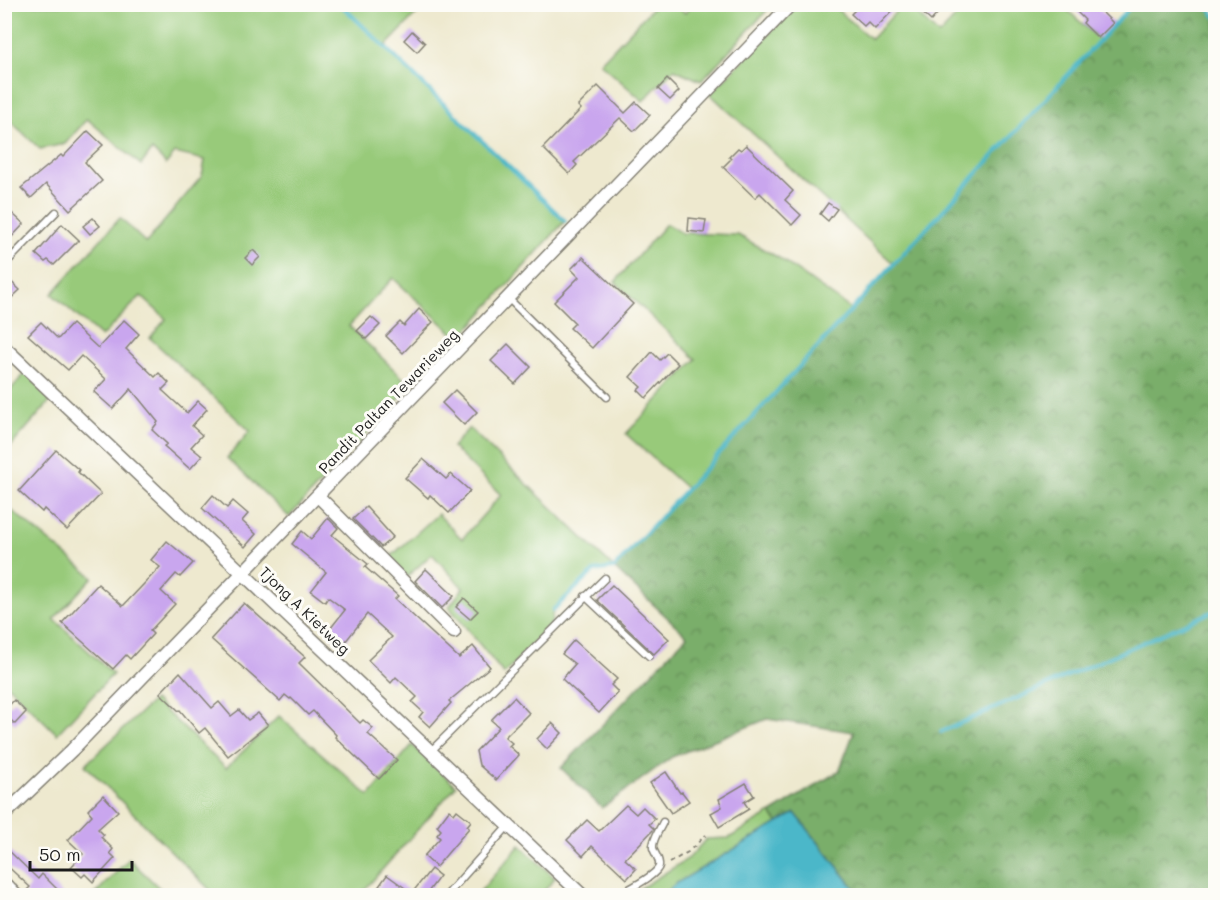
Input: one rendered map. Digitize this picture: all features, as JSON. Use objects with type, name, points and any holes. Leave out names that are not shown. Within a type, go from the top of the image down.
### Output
[{"type":"street","name":"Pandit Paltan Tewarieweg","points":[[4,815],[72,750],[791,4]]},
{"type":"street","name":"Tjong A Kietweg","points":[[4,347],[244,572],[582,896]]},
{"type":"street","points":[[318,496],[454,632]]},
{"type":"lane","points":[[4,265],[56,212]]},
{"type":"lane","points":[[508,297],[607,397]]},
{"type":"lane","points":[[432,751],[605,578]]},
{"type":"lane","points":[[585,596],[649,656]]},
{"type":"lane","points":[[617,896],[654,874],[658,869],[659,864],[653,844],[663,822]]},
{"type":"lane","points":[[446,896],[510,825]]},
{"type":"lane","points":[[4,879],[21,896]]},
{"type":"lane","points":[[4,894],[12,886]]},
{"type":"path","points":[[658,869],[688,852],[706,835]]},
{"type":"green space","points":[[4,5],[425,5],[385,47],[565,221],[459,339],[393,278],[349,326],[411,386],[289,517],[227,458],[250,431],[150,338],[166,319],[141,296],[101,337],[52,294],[120,218],[146,243],[202,176],[205,160],[175,153],[166,164],[152,150],[141,165],[87,119],[65,144],[40,149],[5,116]]},
{"type":"green space","points":[[655,5],[675,5],[685,13],[692,5],[772,5],[701,81],[674,69],[643,101],[600,63]]},
{"type":"green space","points":[[797,5],[832,5],[871,39],[902,5],[908,5],[939,35],[967,5],[1062,5],[1100,40],[894,264],[710,94]]},
{"type":"green space","points":[[1133,5],[1205,5],[1216,17],[1215,895],[860,895],[795,813],[778,823],[771,813],[839,771],[854,732],[767,719],[672,757],[602,808],[561,768],[687,636],[614,568]]},
{"type":"green space","points":[[666,224],[682,233],[738,235],[779,258],[851,309],[686,488],[626,434],[696,359],[615,282]]},
{"type":"green space","points":[[26,372],[53,398],[5,453],[5,396]]},
{"type":"green space","points":[[469,428],[614,568],[594,571],[553,610],[551,625],[504,674],[449,607],[463,588],[432,554],[407,577],[388,559],[438,514],[462,539],[501,495],[452,447]]},
{"type":"green space","points":[[5,505],[93,577],[54,619],[113,674],[57,734],[5,683]]},
{"type":"green space","points":[[154,700],[226,768],[279,716],[369,796],[412,745],[456,786],[360,895],[215,895],[85,765]]},
{"type":"green space","points":[[771,813],[778,823],[675,884],[663,895],[628,896],[689,858],[706,839],[729,838]]},
{"type":"green space","points":[[520,845],[555,878],[541,895],[477,895]]},
{"type":"green space","points":[[129,859],[167,895],[94,895]]},
{"type":"water","points":[[795,813],[860,895],[663,895],[675,884]]},
{"type":"building","points":[[861,4],[899,4],[875,29],[868,22],[864,26],[851,14]]},
{"type":"building","points":[[913,4],[946,4],[931,21]]},
{"type":"building","points":[[1069,4],[1094,4],[1113,23],[1098,38]]},
{"type":"building","points":[[412,31],[425,43],[417,52],[404,40]]},
{"type":"building","points":[[667,79],[679,91],[670,100],[658,89]]},
{"type":"building","points":[[598,86],[625,113],[636,102],[650,115],[634,131],[620,118],[574,162],[577,165],[569,174],[543,148],[581,109],[578,106]]},
{"type":"building","points":[[88,131],[103,145],[85,162],[102,181],[70,210],[46,184],[31,198],[21,188],[61,155],[63,157]]},
{"type":"building","points":[[746,145],[793,191],[785,200],[801,215],[792,225],[760,193],[755,198],[723,167],[738,148],[741,150]]},
{"type":"building","points":[[828,203],[837,209],[828,221],[820,214]]},
{"type":"building","points":[[4,206],[24,224],[4,245]]},
{"type":"building","points":[[93,218],[100,226],[90,234],[83,226]]},
{"type":"building","points":[[689,218],[706,220],[704,233],[688,231]]},
{"type":"building","points":[[62,224],[79,240],[54,265],[48,260],[45,262],[36,254]]},
{"type":"building","points":[[253,250],[260,257],[252,265],[245,258]]},
{"type":"building","points":[[583,257],[633,304],[592,348],[570,328],[575,323],[554,302],[579,277],[571,269]]},
{"type":"building","points":[[4,275],[20,290],[4,305]]},
{"type":"building","points":[[419,309],[433,322],[403,353],[386,336],[400,322],[404,326]]},
{"type":"building","points":[[371,317],[380,325],[366,339],[357,331]]},
{"type":"building","points":[[124,320],[139,334],[126,349],[155,377],[159,373],[169,383],[162,390],[187,413],[198,401],[207,409],[192,426],[202,435],[191,447],[202,456],[190,469],[164,446],[167,444],[152,430],[158,422],[131,389],[113,409],[94,392],[106,379],[81,356],[68,370],[28,335],[41,322],[58,339],[72,324],[98,348]]},
{"type":"building","points":[[508,344],[531,367],[515,384],[491,361]]},
{"type":"building","points":[[652,352],[660,360],[667,353],[678,364],[646,398],[638,390],[641,387],[630,377]]},
{"type":"building","points":[[455,390],[477,412],[464,425],[442,403]]},
{"type":"building","points":[[56,450],[101,494],[67,530],[19,491]]},
{"type":"building","points":[[423,459],[446,479],[451,474],[470,491],[449,513],[430,495],[428,498],[405,478]]},
{"type":"building","points":[[213,495],[227,508],[233,501],[248,514],[242,521],[256,534],[245,547],[202,508]]},
{"type":"building","points":[[366,507],[393,537],[381,547],[353,519]]},
{"type":"building","points":[[328,518],[338,528],[332,535],[368,564],[365,567],[398,596],[395,599],[459,658],[473,646],[490,667],[449,701],[451,703],[430,727],[419,717],[423,712],[412,702],[417,697],[396,677],[391,683],[368,660],[392,637],[367,614],[342,646],[330,636],[333,632],[330,629],[345,610],[328,597],[325,602],[311,591],[326,572],[292,544],[302,531],[311,539]]},
{"type":"building","points":[[167,541],[193,563],[180,577],[176,574],[161,591],[175,604],[150,631],[153,634],[130,659],[126,655],[113,669],[62,623],[98,584],[123,606],[160,567],[151,560]]},
{"type":"building","points":[[426,569],[454,596],[442,608],[415,581]]},
{"type":"building","points":[[612,585],[669,639],[654,654],[597,600]]},
{"type":"building","points":[[464,598],[478,611],[470,619],[456,607]]},
{"type":"building","points":[[244,603],[305,657],[299,663],[360,723],[363,720],[373,728],[368,734],[397,760],[379,779],[335,737],[336,735],[313,711],[308,715],[285,695],[280,701],[211,639]]},
{"type":"building","points":[[574,640],[617,679],[611,685],[618,692],[599,713],[562,679],[575,664],[562,654]]},
{"type":"building","points":[[180,672],[212,708],[219,702],[231,716],[239,710],[248,720],[258,713],[268,725],[228,756],[205,728],[199,733],[180,710],[160,693]]},
{"type":"building","points":[[514,697],[529,713],[505,737],[512,743],[509,746],[519,755],[496,780],[479,765],[476,751],[499,727],[491,720]]},
{"type":"building","points":[[14,700],[26,712],[15,724],[4,714]]},
{"type":"building","points":[[552,723],[562,733],[547,749],[537,739]]},
{"type":"building","points":[[666,772],[680,793],[682,792],[689,801],[671,813],[650,783]]},
{"type":"building","points":[[746,783],[754,796],[744,802],[749,809],[719,827],[711,813],[722,807],[719,799]]},
{"type":"building","points":[[103,795],[118,811],[98,829],[104,835],[101,837],[113,849],[110,853],[115,858],[93,882],[85,874],[82,877],[71,867],[83,854],[68,840],[92,815],[88,810]]},
{"type":"building","points":[[626,805],[636,814],[643,807],[655,819],[649,824],[654,829],[625,859],[636,869],[627,879],[592,846],[583,856],[567,840],[587,820],[599,831]]},
{"type":"building","points":[[449,810],[454,814],[457,810],[471,821],[467,826],[469,828],[436,867],[424,856],[440,838],[437,835],[441,830],[437,826]]},
{"type":"building","points":[[4,846],[38,879],[42,874],[64,896],[26,896],[25,892],[30,887],[4,863]]},
{"type":"building","points":[[431,869],[440,876],[425,896],[372,896],[387,875],[412,893]]},
{"type":"waterway","points":[[340,4],[565,221]]},
{"type":"waterway","points":[[553,610],[594,571],[614,568],[1133,4]]},
{"type":"waterway","points":[[1205,4],[1216,17]]},
{"type":"waterway","points":[[941,732],[1216,610]]}]
